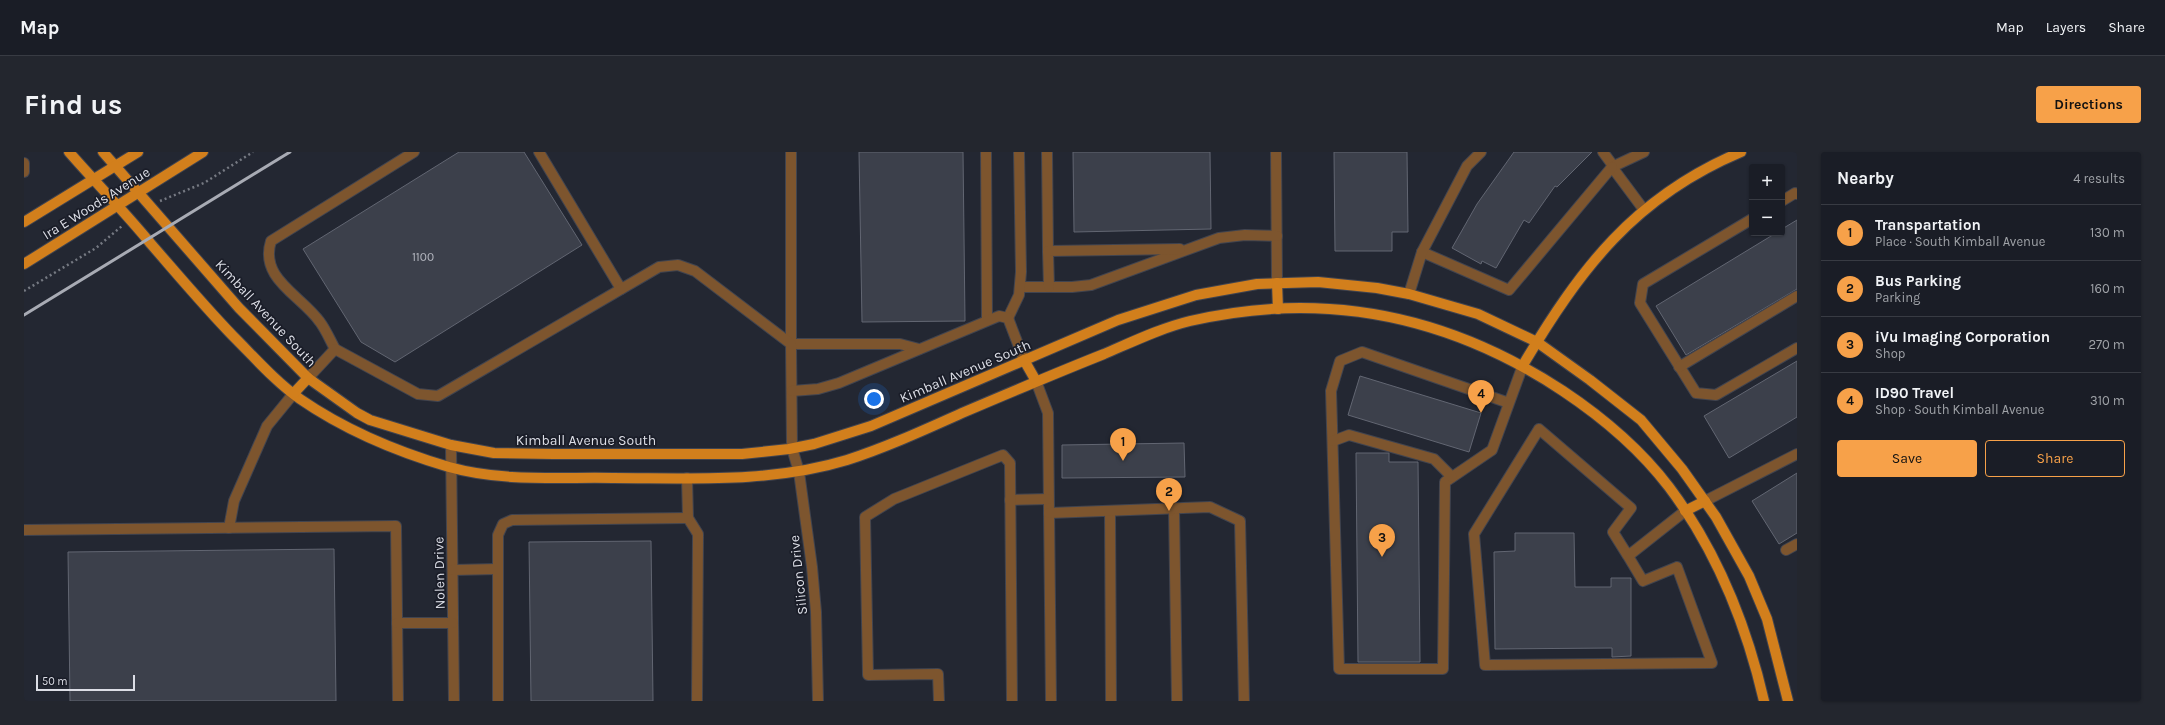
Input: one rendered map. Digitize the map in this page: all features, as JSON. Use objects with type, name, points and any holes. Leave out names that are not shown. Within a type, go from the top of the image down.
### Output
[{"type":"main road","points":[[69,152],[131,220],[221,324],[261,366],[294,393],[377,442],[452,468],[503,475],[539,478],[688,478],[799,472],[880,449],[1036,381],[1185,322],[1255,310],[1278,309],[1338,310],[1380,314],[1415,322],[1487,347],[1523,366],[1575,399],[1604,420],[1636,450],[1667,484],[1685,511],[1696,528],[1727,587],[1744,626],[1764,701]]},
{"type":"main road","name":"Kimball Avenue South","points":[[103,152],[239,308],[308,378],[370,420],[451,445],[494,453],[742,454],[792,448],[838,438],[871,426],[1110,323],[1196,295],[1257,284],[1318,282],[1377,288],[1409,294],[1478,314],[1537,342],[1590,380],[1641,420],[1682,469],[1716,517],[1749,576],[1767,619],[1788,701]]},
{"type":"main road","name":"Ira E Woods Avenue","points":[[24,222],[138,152]]},
{"type":"main road","name":"Ira E Woods Avenue","points":[[24,264],[204,152]]},
{"type":"main road","points":[[1523,366],[1566,296],[1589,265],[1616,236],[1644,210],[1678,185],[1714,163],[1741,152]]},
{"type":"main road","points":[[1277,284],[1278,309]]},
{"type":"main road","points":[[1024,360],[1036,381]]},
{"type":"main road","points":[[294,393],[308,378]]},
{"type":"main road","points":[[1685,511],[1705,501]]},
{"type":"street","points":[[414,152],[271,241],[268,250],[271,271],[320,322],[335,349],[418,394],[438,396],[659,267],[678,265],[695,271],[791,344],[900,344],[919,349]]},
{"type":"street","points":[[539,152],[621,289]]},
{"type":"street","name":"Silicon Drive","points":[[792,152],[792,448],[799,472],[816,612],[818,701]]},
{"type":"street","points":[[986,152],[987,320]]},
{"type":"street","points":[[1019,152],[1020,287],[1019,295],[1008,318],[1024,360]]},
{"type":"street","points":[[1047,152],[1049,287]]},
{"type":"street","points":[[1276,152],[1277,284]]},
{"type":"street","points":[[1409,294],[1422,252],[1467,166],[1481,152]]},
{"type":"street","points":[[1602,152],[1644,210]]},
{"type":"street","points":[[1422,252],[1509,290],[1613,167],[1644,152]]},
{"type":"street","points":[[24,163],[24,172]]},
{"type":"street","points":[[1784,200],[1797,194]]},
{"type":"street","points":[[1749,221],[1643,284],[1640,303],[1696,393],[1716,395],[1797,348]]},
{"type":"street","points":[[1020,287],[1049,287],[1091,284],[1219,238],[1245,235],[1277,236]]},
{"type":"street","points":[[1048,251],[1187,249]]},
{"type":"street","points":[[1679,367],[1797,296]]},
{"type":"street","points":[[792,391],[818,389],[839,383],[987,320],[998,316],[1008,318]]},
{"type":"street","points":[[308,378],[335,349]]},
{"type":"street","points":[[1509,403],[1362,352],[1340,361],[1331,391],[1339,670],[1443,668],[1445,482],[1492,450],[1523,366]]},
{"type":"street","points":[[1036,381],[1048,413],[1051,701]]},
{"type":"street","points":[[229,528],[234,501],[267,426],[294,393]]},
{"type":"street","points":[[1539,428],[1631,508],[1612,532],[1628,556],[1643,581],[1677,567],[1712,663],[1485,665],[1474,534],[1539,428]]},
{"type":"street","points":[[1332,441],[1349,435],[1434,459],[1452,477]]},
{"type":"street","name":"Nolen Drive","points":[[451,445],[454,701]]},
{"type":"street","points":[[1705,501],[1797,454]]},
{"type":"street","points":[[939,701],[938,674],[868,675],[865,517],[894,499],[1003,455],[1010,463],[1012,701]]},
{"type":"street","points":[[688,478],[688,518],[698,534],[697,701]]},
{"type":"street","points":[[1010,500],[1048,499]]},
{"type":"street","points":[[1049,513],[1210,507],[1240,521],[1244,701]]},
{"type":"street","points":[[1174,508],[1177,701]]},
{"type":"street","points":[[1110,511],[1111,701]]},
{"type":"street","points":[[1628,556],[1685,511]]},
{"type":"street","points":[[498,701],[498,535],[503,524],[512,520],[688,518]]},
{"type":"street","points":[[24,530],[396,526],[398,701]]},
{"type":"street","points":[[1786,550],[1797,544]]},
{"type":"street","points":[[453,570],[498,569]]},
{"type":"street","points":[[397,623],[453,623]]},
{"type":"building","points":[[459,152],[524,152],[582,245],[395,362],[361,342],[303,249]]},
{"type":"building","points":[[859,152],[963,152],[965,321],[862,322]]},
{"type":"building","points":[[1073,152],[1210,152],[1211,229],[1074,232]]},
{"type":"building","points":[[1334,152],[1407,152],[1408,232],[1392,232],[1392,251],[1335,251]]},
{"type":"building","points":[[1514,152],[1592,152],[1557,187],[1555,186],[1529,223],[1524,220],[1496,268],[1482,261],[1481,264],[1452,248],[1477,204]]},
{"type":"building","points":[[1797,220],[1797,289],[1686,355],[1656,306],[1771,236],[1785,236],[1785,227]]},
{"type":"building","points":[[1797,361],[1797,417],[1729,458],[1704,416]]},
{"type":"building","points":[[1360,376],[1481,413],[1469,452],[1348,415]]},
{"type":"building","points":[[1184,443],[1185,477],[1062,478],[1062,445]]},
{"type":"building","points":[[1356,453],[1389,453],[1389,462],[1418,462],[1420,662],[1358,662]]},
{"type":"building","points":[[1797,473],[1797,533],[1779,544],[1752,501]]},
{"type":"building","points":[[1515,533],[1574,533],[1575,587],[1611,587],[1611,578],[1631,578],[1631,656],[1612,657],[1612,648],[1495,649],[1494,552],[1515,551]]},
{"type":"building","points":[[651,541],[653,701],[531,701],[529,542]]},
{"type":"building","points":[[334,549],[336,701],[70,701],[68,552]]},
{"type":"railway","points":[[24,315],[290,152]]},
{"type":"place","name":"ID90 Travel","points":[[1481,413]]},
{"type":"place","name":"Transpartation","points":[[1123,461]]},
{"type":"place","name":"Bus Parking","points":[[1169,511]]},
{"type":"place","name":"iVu Imaging Corporation","points":[[1382,557]]}]
